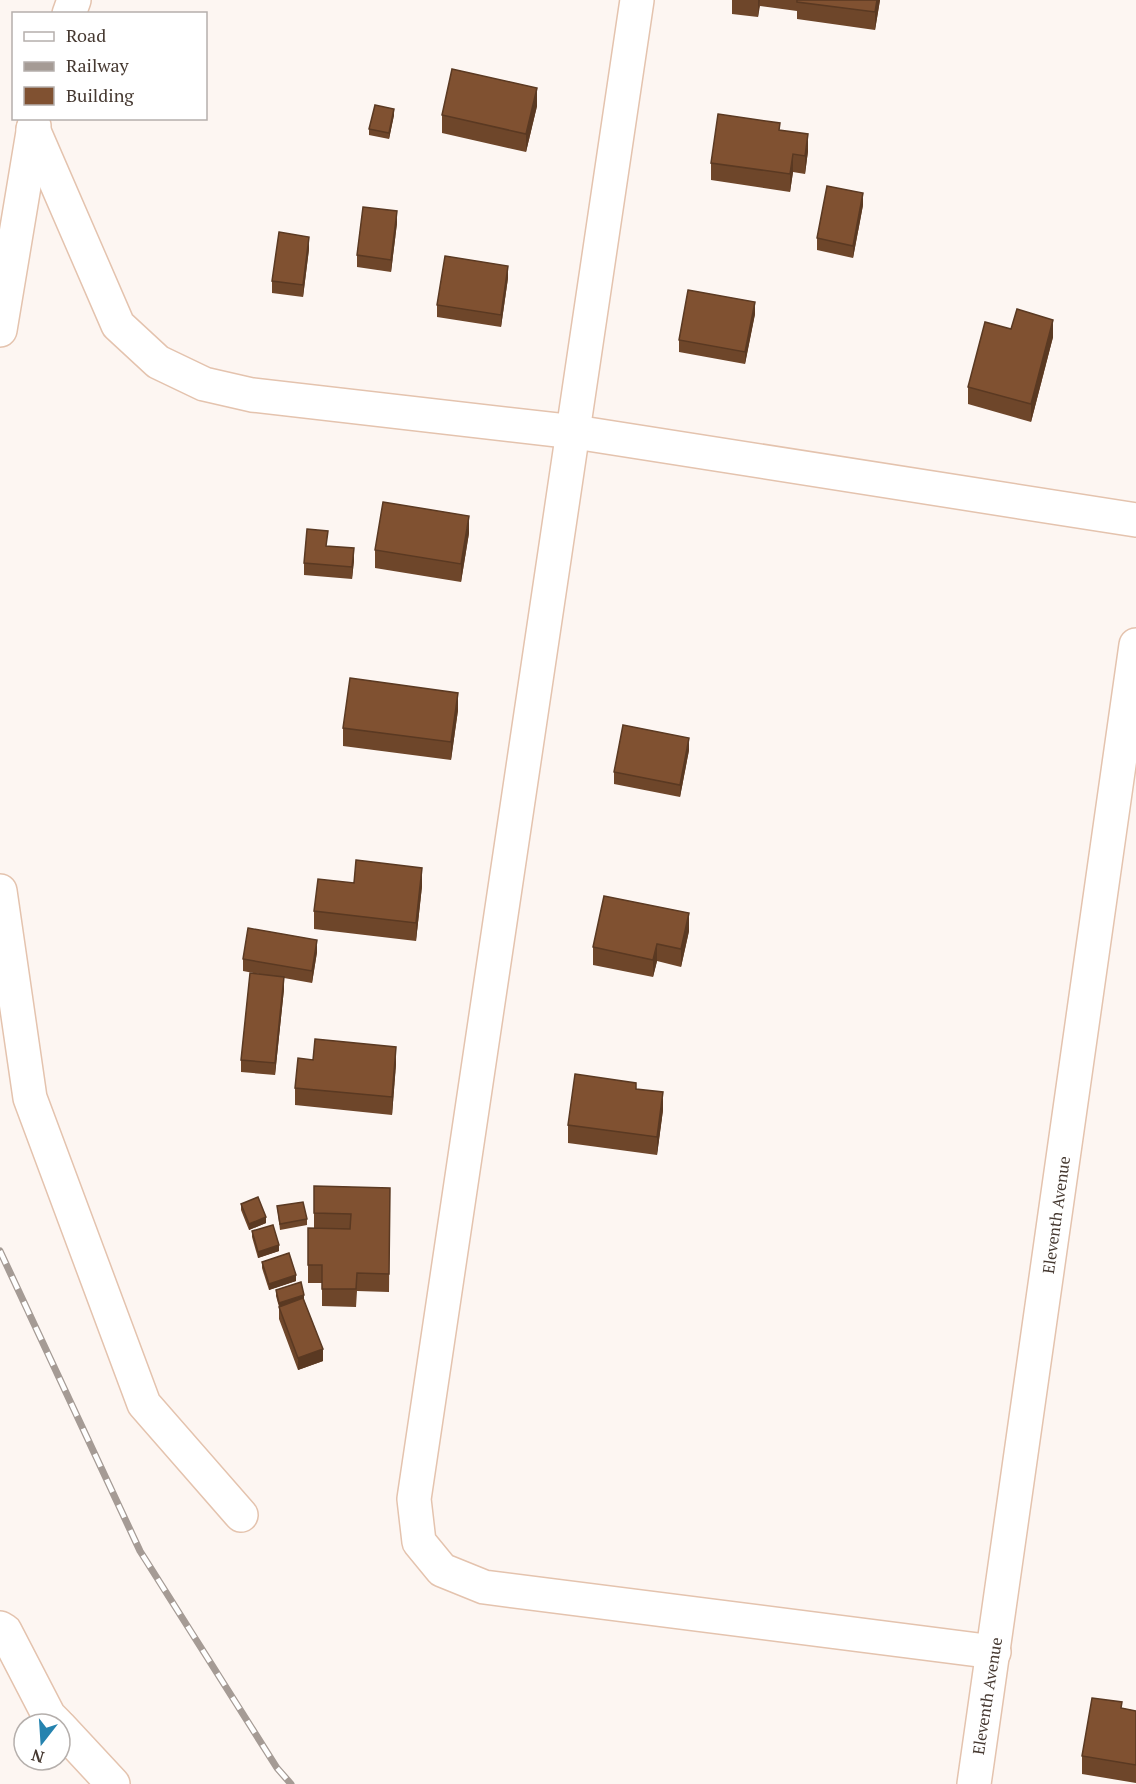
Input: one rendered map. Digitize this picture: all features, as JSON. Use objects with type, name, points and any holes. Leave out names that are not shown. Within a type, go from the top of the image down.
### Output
[{"type":"street","points":[[637,0],[575,432],[481,1031],[414,1499],[419,1542],[442,1570],[484,1587],[994,1652]]},
{"type":"street","points":[[34,124],[118,325],[158,362],[204,384],[252,394],[575,432],[1136,520]]},
{"type":"street","points":[[0,330],[34,124]]},
{"type":"street","name":"Eleventh Avenue","points":[[974,1784],[1136,645]]},
{"type":"street","points":[[0,891],[30,1098],[144,1404],[241,1515]]},
{"type":"street","points":[[0,1628],[5,1631],[48,1712]]},
{"type":"street","points":[[72,1740],[113,1784]]},
{"type":"building","points":[[797,0],[877,0],[875,12],[797,2]]},
{"type":"building","points":[[452,69],[537,88],[526,134],[442,115]]},
{"type":"building","points":[[375,105],[394,109],[389,133],[369,129]]},
{"type":"building","points":[[718,114],[780,123],[779,130],[808,134],[805,156],[793,154],[790,174],[711,163]]},
{"type":"building","points":[[827,186],[863,193],[853,246],[817,238]]},
{"type":"building","points":[[363,207],[397,211],[391,260],[357,255]]},
{"type":"building","points":[[279,232],[309,237],[303,285],[272,281]]},
{"type":"building","points":[[445,256],[508,266],[501,315],[437,305]]},
{"type":"building","points":[[688,290],[755,302],[745,352],[679,340]]},
{"type":"building","points":[[1017,309],[1053,320],[1031,404],[968,387],[985,322],[1011,329]]},
{"type":"building","points":[[383,502],[469,516],[461,564],[375,550]]},
{"type":"building","points":[[307,529],[328,531],[326,546],[354,548],[352,567],[304,563]]},
{"type":"building","points":[[350,678],[458,693],[451,742],[343,728]]},
{"type":"building","points":[[623,725],[689,738],[680,785],[614,772]]},
{"type":"building","points":[[356,860],[422,868],[416,923],[314,911],[318,879],[354,883]]},
{"type":"building","points":[[604,896],[689,913],[681,949],[657,944],[653,960],[593,947]]},
{"type":"building","points":[[248,928],[317,940],[312,971],[243,959]]},
{"type":"building","points":[[250,973],[284,977],[275,1063],[241,1060]]},
{"type":"building","points":[[315,1039],[396,1047],[392,1097],[295,1088],[298,1058],[313,1060]]},
{"type":"building","points":[[575,1074],[636,1083],[636,1089],[663,1092],[657,1137],[568,1125]]},
{"type":"building","points":[[314,1186],[390,1188],[389,1274],[357,1273],[356,1289],[322,1289],[322,1265],[308,1265],[308,1228],[350,1229],[351,1214],[314,1213]]},
{"type":"building","points":[[258,1197],[266,1217],[249,1224],[241,1204]]},
{"type":"building","points":[[303,1202],[307,1219],[280,1224],[277,1206]]},
{"type":"building","points":[[273,1225],[279,1245],[258,1252],[252,1231]]},
{"type":"building","points":[[289,1253],[296,1275],[269,1284],[262,1262]]},
{"type":"building","points":[[301,1282],[304,1295],[279,1303],[276,1290]]},
{"type":"building","points":[[303,1298],[323,1349],[298,1358],[279,1307]]},
{"type":"building","points":[[1092,1698],[1122,1702],[1121,1708],[1136,1711],[1136,1765],[1082,1756]]},
{"type":"railway","points":[[0,1251],[140,1551],[277,1768],[291,1784]]}]
